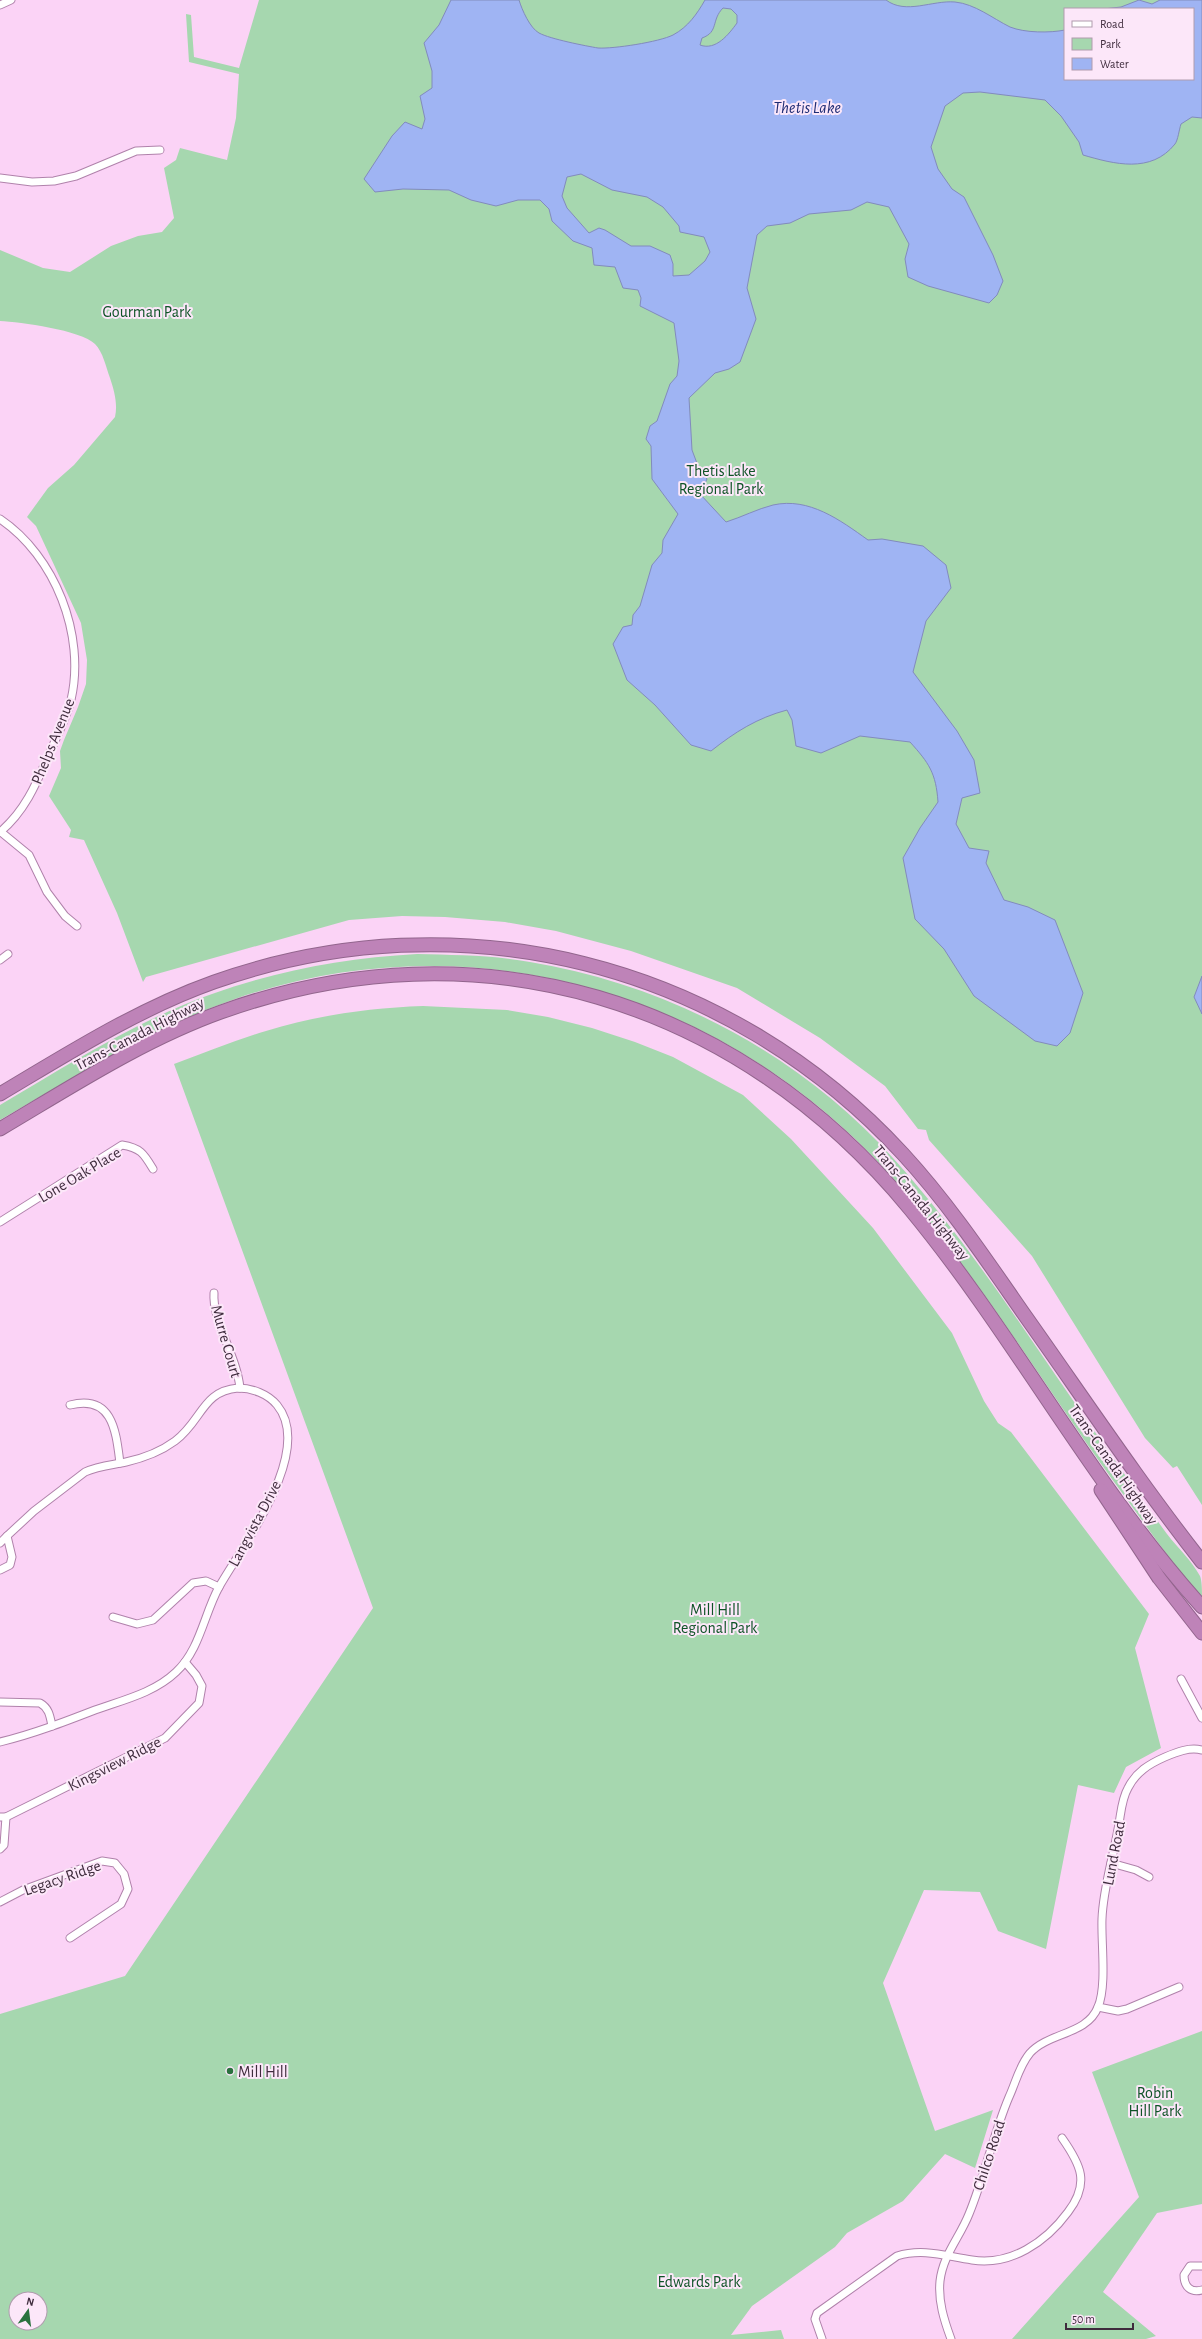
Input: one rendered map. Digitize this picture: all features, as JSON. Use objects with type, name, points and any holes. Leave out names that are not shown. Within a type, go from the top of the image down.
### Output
[{"type":"highway","name":"Trans-Canada Highway","points":[[0,1094],[79,1047],[168,1000],[212,982],[295,958],[378,946],[464,945],[555,956],[647,982],[724,1016],[792,1057],[857,1108],[904,1156],[973,1242],[1156,1502],[1202,1562]]},
{"type":"highway","name":"Trans-Canada Highway","points":[[0,1129],[112,1063],[175,1031],[226,1010],[304,988],[388,975],[459,974],[539,983],[601,998],[678,1026],[753,1066],[792,1094],[857,1149],[912,1211],[944,1252],[1145,1537],[1202,1607]]},
{"type":"highway","points":[[1073,1436],[1093,1478],[1125,1529],[1159,1578],[1202,1633]]},
{"type":"street","points":[[0,178],[32,182],[54,181],[76,176],[136,151],[160,150]]},
{"type":"street","name":"Phelps Avenue","points":[[0,519],[14,529],[29,544],[54,584],[69,620],[74,661],[74,680],[68,710],[34,788],[16,815],[1,832]]},
{"type":"street","points":[[1,832],[29,854],[47,892],[65,916],[77,926]]},
{"type":"street","points":[[0,960],[8,954]]},
{"type":"street","name":"Lone Oak Place","points":[[0,1222],[122,1146],[136,1147],[146,1156],[153,1169]]},
{"type":"street","name":"Murre Court","points":[[214,1293],[214,1305],[231,1352],[240,1388]]},
{"type":"street","name":"Langvista Drive","points":[[0,1543],[34,1512],[77,1477],[94,1468],[149,1456],[165,1448],[194,1423],[212,1397],[219,1392],[240,1388],[254,1390],[274,1402],[284,1417],[288,1443],[279,1480],[273,1494],[220,1586],[196,1642],[185,1662],[167,1679],[154,1688],[52,1726],[0,1742]]},
{"type":"street","points":[[70,1405],[88,1403],[105,1412],[115,1428],[120,1463]]},
{"type":"street","points":[[0,1570],[7,1568],[12,1561],[7,1536]]},
{"type":"street","points":[[113,1617],[137,1624],[153,1620],[193,1584],[206,1581],[220,1586]]},
{"type":"street","name":"Kingsview Ridge","points":[[3,1817],[165,1738],[199,1703],[202,1686],[196,1675],[185,1662]]},
{"type":"street","points":[[1182,1679],[1202,1718]]},
{"type":"street","points":[[0,1702],[40,1703],[46,1706],[52,1726]]},
{"type":"street","name":"Lund Road","points":[[1098,2008],[1101,1993],[1102,1918],[1124,1797],[1133,1779],[1148,1765],[1186,1750],[1202,1750]]},
{"type":"street","points":[[0,1849],[4,1845],[3,1817]]},
{"type":"street","name":"Legacy Ridge","points":[[0,1902],[23,1890],[102,1861],[116,1863],[124,1874],[128,1889],[121,1904],[70,1938]]},
{"type":"street","points":[[1111,1863],[1136,1870],[1149,1877]]},
{"type":"street","points":[[1098,2008],[1118,2011],[1127,2009],[1179,1987]]},
{"type":"street","name":"Chilco Road","points":[[951,2339],[940,2304],[940,2281],[947,2255],[970,2213],[1002,2113],[1024,2061],[1038,2046],[1048,2039],[1084,2025],[1093,2017],[1098,2008]]},
{"type":"street","points":[[822,2339],[815,2319],[817,2313],[884,2263],[897,2256],[910,2252],[927,2252],[974,2260],[991,2260],[1009,2257],[1027,2250],[1052,2231],[1077,2200],[1081,2187],[1081,2174],[1077,2159],[1062,2138]]},
{"type":"street","points":[[1202,2266],[1190,2266],[1184,2275],[1186,2286],[1191,2290],[1202,2290]]},
{"type":"green space","name":"Thetis Lake Regional Park","points":[[259,0],[1202,0],[1202,1505],[1177,1466],[1173,1468],[1145,1438],[1032,1256],[929,1140],[926,1130],[918,1129],[885,1086],[820,1038],[737,988],[631,951],[556,931],[505,922],[445,917],[402,916],[349,920],[146,977],[143,982],[117,913],[84,840],[69,837],[71,830],[49,796],[61,768],[60,751],[86,684],[87,660],[81,623],[36,526],[27,517],[48,488],[74,465],[115,417],[115,397],[102,355],[98,347],[88,339],[50,328],[0,321],[0,250],[43,268],[70,272],[111,246],[138,236],[162,232],[174,218],[164,168],[176,160],[180,148],[227,160],[236,118],[239,74],[189,62],[186,14],[191,15],[194,57],[239,68]]},
{"type":"green space","points":[[417,954],[502,958],[530,962],[582,973],[632,988],[681,1007],[728,1030],[773,1056],[816,1087],[856,1121],[893,1158],[921,1190],[973,1257],[1167,1534],[1197,1570],[1202,1586],[1202,1597],[1154,1538],[1100,1463],[993,1306],[906,1193],[840,1125],[767,1068],[686,1024],[601,991],[512,972],[420,966],[327,975],[235,999],[174,1024],[144,1038],[86,1070],[0,1120],[0,1105],[103,1044],[184,1005],[212,994],[262,978],[313,966]]},
{"type":"green space","name":"Mill Hill Regional Park","points":[[423,1006],[507,1010],[548,1017],[592,1028],[635,1042],[673,1057],[743,1095],[791,1139],[873,1228],[952,1333],[984,1401],[998,1423],[1011,1432],[1149,1614],[1135,1648],[1161,1748],[1126,1767],[1114,1793],[1078,1785],[1046,1949],[998,1931],[980,1892],[924,1890],[883,1983],[935,2131],[993,2110],[975,2168],[945,2154],[903,2201],[847,2233],[835,2247],[752,2306],[731,2335],[781,2330],[784,2339],[0,2339],[0,2014],[125,1976],[373,1608],[174,1064],[243,1038],[286,1025],[344,1013]]},
{"type":"green space","name":"Robin Hill Park","points":[[1202,2031],[1202,2204],[1157,2213],[1103,2292],[1156,2336],[1146,2339],[1012,2339],[1139,2197],[1092,2072]]},
{"type":"water","name":"Thetis Lake","points":[[451,0],[519,0],[524,14],[532,27],[539,33],[551,38],[598,48],[625,46],[666,38],[673,35],[692,20],[705,0],[886,0],[894,4],[911,7],[955,2],[970,5],[1016,29],[1038,32],[1064,30],[1064,80],[1194,80],[1194,8],[1112,8],[1121,7],[1139,0],[1152,4],[1160,0],[1202,0],[1202,118],[1192,117],[1181,124],[1175,144],[1155,160],[1132,164],[1107,161],[1083,155],[1079,142],[1061,116],[1045,100],[980,92],[963,93],[945,106],[931,147],[938,169],[952,189],[964,197],[993,255],[1003,281],[997,295],[989,303],[928,286],[908,277],[905,259],[909,244],[889,207],[867,202],[851,210],[809,214],[790,223],[767,226],[757,235],[747,288],[756,319],[740,362],[729,369],[715,373],[689,398],[692,450],[698,466],[707,479],[700,494],[726,522],[773,505],[786,503],[799,504],[824,512],[868,540],[882,539],[923,546],[946,565],[951,588],[926,621],[913,672],[957,731],[974,760],[980,793],[962,798],[956,824],[969,848],[989,851],[986,863],[1004,900],[1028,907],[1055,920],[1083,993],[1070,1033],[1057,1046],[1035,1041],[974,996],[944,949],[915,919],[903,858],[920,828],[938,802],[935,783],[930,769],[922,756],[910,742],[860,736],[821,753],[796,746],[792,720],[787,710],[756,721],[711,751],[691,745],[655,705],[627,680],[613,644],[623,627],[632,625],[633,615],[640,606],[652,565],[662,553],[663,540],[678,514],[652,479],[651,446],[646,439],[650,426],[657,421],[670,384],[677,376],[679,361],[674,323],[640,306],[641,298],[638,290],[623,288],[615,267],[594,265],[592,248],[573,241],[552,221],[549,209],[540,200],[518,200],[496,206],[471,200],[449,190],[403,189],[375,192],[364,179],[392,136],[405,122],[422,129],[425,119],[420,96],[432,88],[432,71],[424,43],[439,25]],"holes":[[[723,8],[731,9],[737,15],[737,23],[730,32],[717,44],[711,46],[700,45],[702,38],[713,29],[719,12]],[[581,174],[612,190],[647,197],[663,207],[679,226],[680,232],[704,237],[710,252],[705,261],[689,275],[673,276],[673,264],[670,255],[650,246],[631,246],[599,228],[589,233],[567,208],[562,196],[567,177]]]},
{"type":"water","points":[[1202,976],[1202,1014],[1194,997]]},
{"type":"place","name":"Mill Hill","points":[[230,2071]]},
{"type":"park label","name":"Gourman Park","points":[[147,311]]},
{"type":"park label","name":"Edwards Park","points":[[699,2281]]}]
